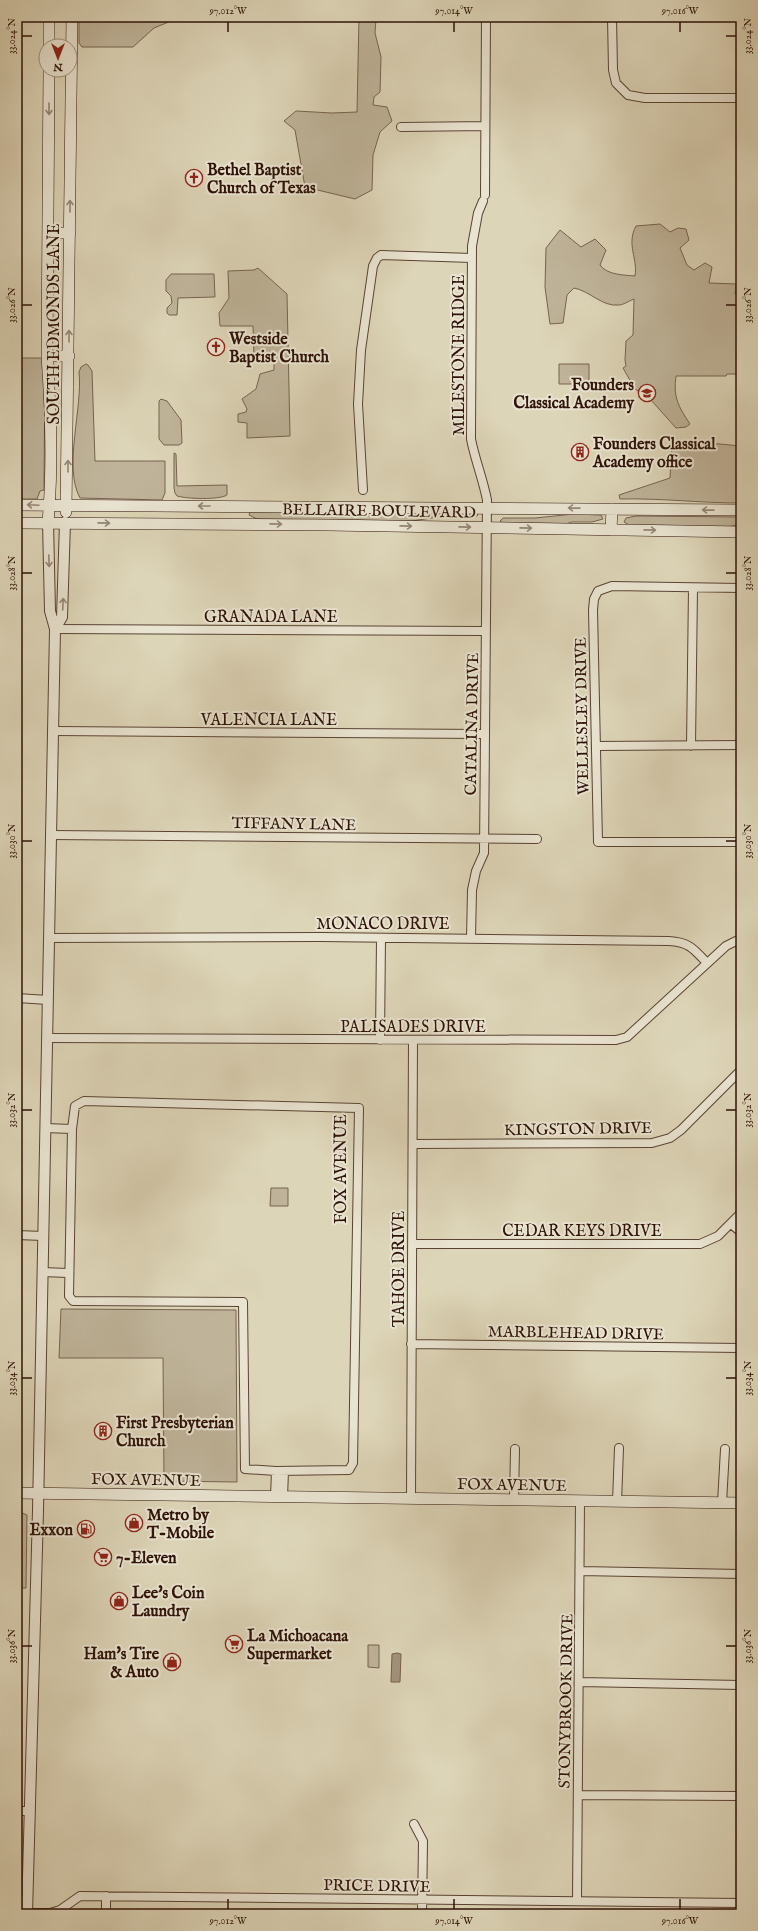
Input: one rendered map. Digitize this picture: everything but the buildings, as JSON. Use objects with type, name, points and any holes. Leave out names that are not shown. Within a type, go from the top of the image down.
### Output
[{"type":"main road","points":[[49,17],[49,38]]},
{"type":"main road","name":"SOUTH EDMONDS LANE","points":[[64,522],[68,505],[72,17]]},
{"type":"main road","name":"SOUTH EDMONDS LANE","points":[[48,522],[50,505],[50,402],[47,356],[49,78]]},
{"type":"main road","points":[[48,233],[70,233]]},
{"type":"main road","points":[[47,356],[69,356]]},
{"type":"main road","name":"BELLAIRE BOULEVARD","points":[[17,505],[487,507],[741,510]]},
{"type":"main road","points":[[237,506],[237,524]]},
{"type":"main road","points":[[611,530],[612,509]]},
{"type":"main road","name":"BELLAIRE BOULEVARD","points":[[17,523],[64,522],[487,527],[741,532]]},
{"type":"main road","name":"FOX AVENUE","points":[[17,1493],[741,1503]]},
{"type":"street","name":"MILESTONE RIDGE","points":[[486,17],[484,198],[476,226],[472,258],[471,439],[475,460],[484,484],[487,507]]},
{"type":"street","points":[[612,17],[613,70],[616,83],[628,95],[645,98],[741,98]]},
{"type":"street","points":[[401,128],[485,126]]},
{"type":"street","points":[[363,490],[358,404],[361,350],[373,266],[377,258],[381,255],[472,258]]},
{"type":"street","name":"CATALINA DRIVE","points":[[471,938],[472,890],[476,871],[484,853],[487,507]]},
{"type":"street","name":"SOUTH EDMONDS LANE","points":[[24,1913],[30,1811],[38,1494],[56,629],[50,611],[48,522]]},
{"type":"street","name":"SOUTH EDMONDS LANE","points":[[56,629],[62,617],[64,522]]},
{"type":"street","name":"WELLESLEY DRIVE","points":[[693,588],[612,586],[598,591],[594,599],[598,842],[741,842]]},
{"type":"street","points":[[691,746],[693,588],[741,588]]},
{"type":"street","name":"GRANADA LANE","points":[[56,629],[486,631]]},
{"type":"street","name":"VALENCIA LANE","points":[[54,731],[485,734]]},
{"type":"street","points":[[596,746],[741,745]]},
{"type":"street","name":"TIFFANY LANE","points":[[51,835],[537,839]]},
{"type":"street","name":"MONACO DRIVE","points":[[49,938],[320,936],[683,942],[695,950],[708,963]]},
{"type":"street","points":[[380,1040],[381,938]]},
{"type":"street","name":"PALISADES DRIVE","points":[[47,1038],[616,1040],[627,1037],[726,946],[736,940],[741,940]]},
{"type":"street","points":[[17,998],[48,1000]]},
{"type":"street","name":"TAHOE DRIVE","points":[[411,1499],[413,1040]]},
{"type":"street","name":"KINGSTON DRIVE","points":[[413,1144],[652,1143],[670,1138],[682,1130],[741,1070]]},
{"type":"street","name":"FOX AVENUE","points":[[84,1101],[358,1108],[353,1464],[349,1470],[280,1471],[245,1469],[243,1302],[73,1301],[69,1296],[68,1273],[72,1129],[75,1106],[84,1101]]},
{"type":"street","points":[[45,1128],[72,1129]]},
{"type":"street","name":"CEDAR KEYS DRIVE","points":[[413,1244],[700,1244],[718,1236],[741,1213]]},
{"type":"street","points":[[731,1224],[741,1232]]},
{"type":"street","points":[[17,1235],[43,1236]]},
{"type":"street","points":[[42,1272],[68,1273]]},
{"type":"street","name":"MARBLEHEAD DRIVE","points":[[411,1344],[741,1348]]},
{"type":"street","points":[[617,1502],[619,1448]]},
{"type":"street","points":[[722,1503],[724,1449]]},
{"type":"street","points":[[514,1500],[515,1450]]},
{"type":"street","points":[[279,1497],[280,1471]]},
{"type":"street","name":"STONYBROOK DRIVE","points":[[577,1901],[580,1501]]},
{"type":"street","points":[[580,1571],[741,1574]]},
{"type":"street","points":[[579,1682],[741,1685]]},
{"type":"street","points":[[578,1795],[741,1796]]},
{"type":"street","points":[[17,1811],[30,1811]]},
{"type":"street","points":[[414,1824],[423,1842],[422,1914]]},
{"type":"street","name":"PRICE DRIVE","points":[[24,1913],[50,1913],[60,1910],[80,1896],[741,1903]]},
{"type":"street","points":[[106,1896],[106,1914]]},
{"type":"shaded area","points":[[79,17],[172,17],[171,21],[154,28],[133,47],[82,47],[79,43]]},
{"type":"shaded area","points":[[359,17],[380,17],[376,19],[375,33],[381,57],[380,92],[374,97],[373,105],[387,107],[392,121],[380,132],[373,155],[372,190],[355,199],[305,187],[295,130],[284,121],[296,111],[332,113],[357,112]]},
{"type":"shaded area","points":[[660,224],[670,232],[678,228],[686,229],[689,240],[680,248],[687,265],[694,270],[705,263],[712,267],[709,283],[736,284],[735,294],[741,294],[739,305],[739,374],[727,374],[726,376],[676,376],[675,390],[677,401],[690,424],[686,427],[676,428],[651,400],[635,389],[623,368],[626,366],[626,341],[633,335],[634,299],[619,305],[607,304],[574,288],[567,295],[563,323],[550,324],[545,287],[546,248],[560,230],[581,247],[595,239],[606,250],[600,265],[603,268],[611,273],[635,276],[632,239],[636,226]]},
{"type":"shaded area","points":[[258,268],[287,294],[290,436],[247,438],[247,423],[238,422],[238,414],[246,412],[247,409],[242,399],[256,389],[260,374],[274,370],[274,359],[254,357],[253,326],[220,326],[219,313],[229,298],[228,271],[254,270]]},
{"type":"shaded area","points":[[171,274],[214,274],[215,297],[178,298],[177,315],[169,315],[167,313],[167,308],[172,303],[171,296],[166,291],[166,280]]},
{"type":"shaded area","points":[[17,358],[45,358],[44,490],[40,491],[37,499],[17,499]]},
{"type":"shaded area","points":[[86,364],[92,371],[95,461],[165,461],[165,493],[162,500],[80,498],[75,485],[73,454],[78,403],[79,372],[81,367]]},
{"type":"shaded area","points":[[559,364],[589,364],[589,384],[559,384]]},
{"type":"shaded area","points":[[161,399],[167,401],[181,420],[182,443],[179,445],[164,445],[159,439],[159,401]]},
{"type":"shaded area","points":[[677,440],[741,446],[741,503],[620,499],[619,495],[670,478],[672,441]]},
{"type":"shaded area","points":[[174,453],[176,454],[177,486],[227,485],[227,495],[217,498],[188,498],[177,496],[174,488]]},
{"type":"shaded area","points":[[250,512],[478,515],[475,517],[438,517],[412,521],[257,519],[249,515]]},
{"type":"shaded area","points":[[574,514],[601,515],[603,519],[592,522],[572,522],[562,525],[503,523],[500,521],[503,518],[535,518]]},
{"type":"shaded area","points":[[636,516],[741,517],[741,524],[728,527],[631,526],[624,522],[626,518]]},
{"type":"shaded area","points":[[271,1188],[288,1188],[288,1206],[270,1206]]},
{"type":"shaded area","points":[[61,1309],[236,1310],[237,1482],[164,1481],[163,1358],[59,1358]]},
{"type":"shaded area","points":[[17,1513],[27,1515],[26,1588],[17,1588]]},
{"type":"shaded area","points":[[368,1645],[379,1645],[379,1668],[368,1667]]},
{"type":"shaded area","points":[[392,1654],[401,1654],[400,1682],[391,1682]]},
{"type":"place","name":"Bethel Baptist Church of Texas","points":[[194,178]]},
{"type":"place","name":"Westside Baptist Church","points":[[216,347]]},
{"type":"place","name":"Founders Classical Academy","points":[[647,393]]},
{"type":"place","name":"Founders Classical Academy office","points":[[580,452]]},
{"type":"place","name":"First Presbyterian Church","points":[[103,1431]]},
{"type":"place","name":"Metro by T-Mobile","points":[[134,1523]]},
{"type":"place","name":"Exxon","points":[[86,1529]]},
{"type":"place","name":"7-Eleven","points":[[103,1557]]},
{"type":"place","name":"Lee's Coin Laundry","points":[[119,1601]]},
{"type":"place","name":"La Michoacana Supermarket","points":[[234,1644]]},
{"type":"place","name":"Ham's Tire & Auto","points":[[172,1662]]}]
